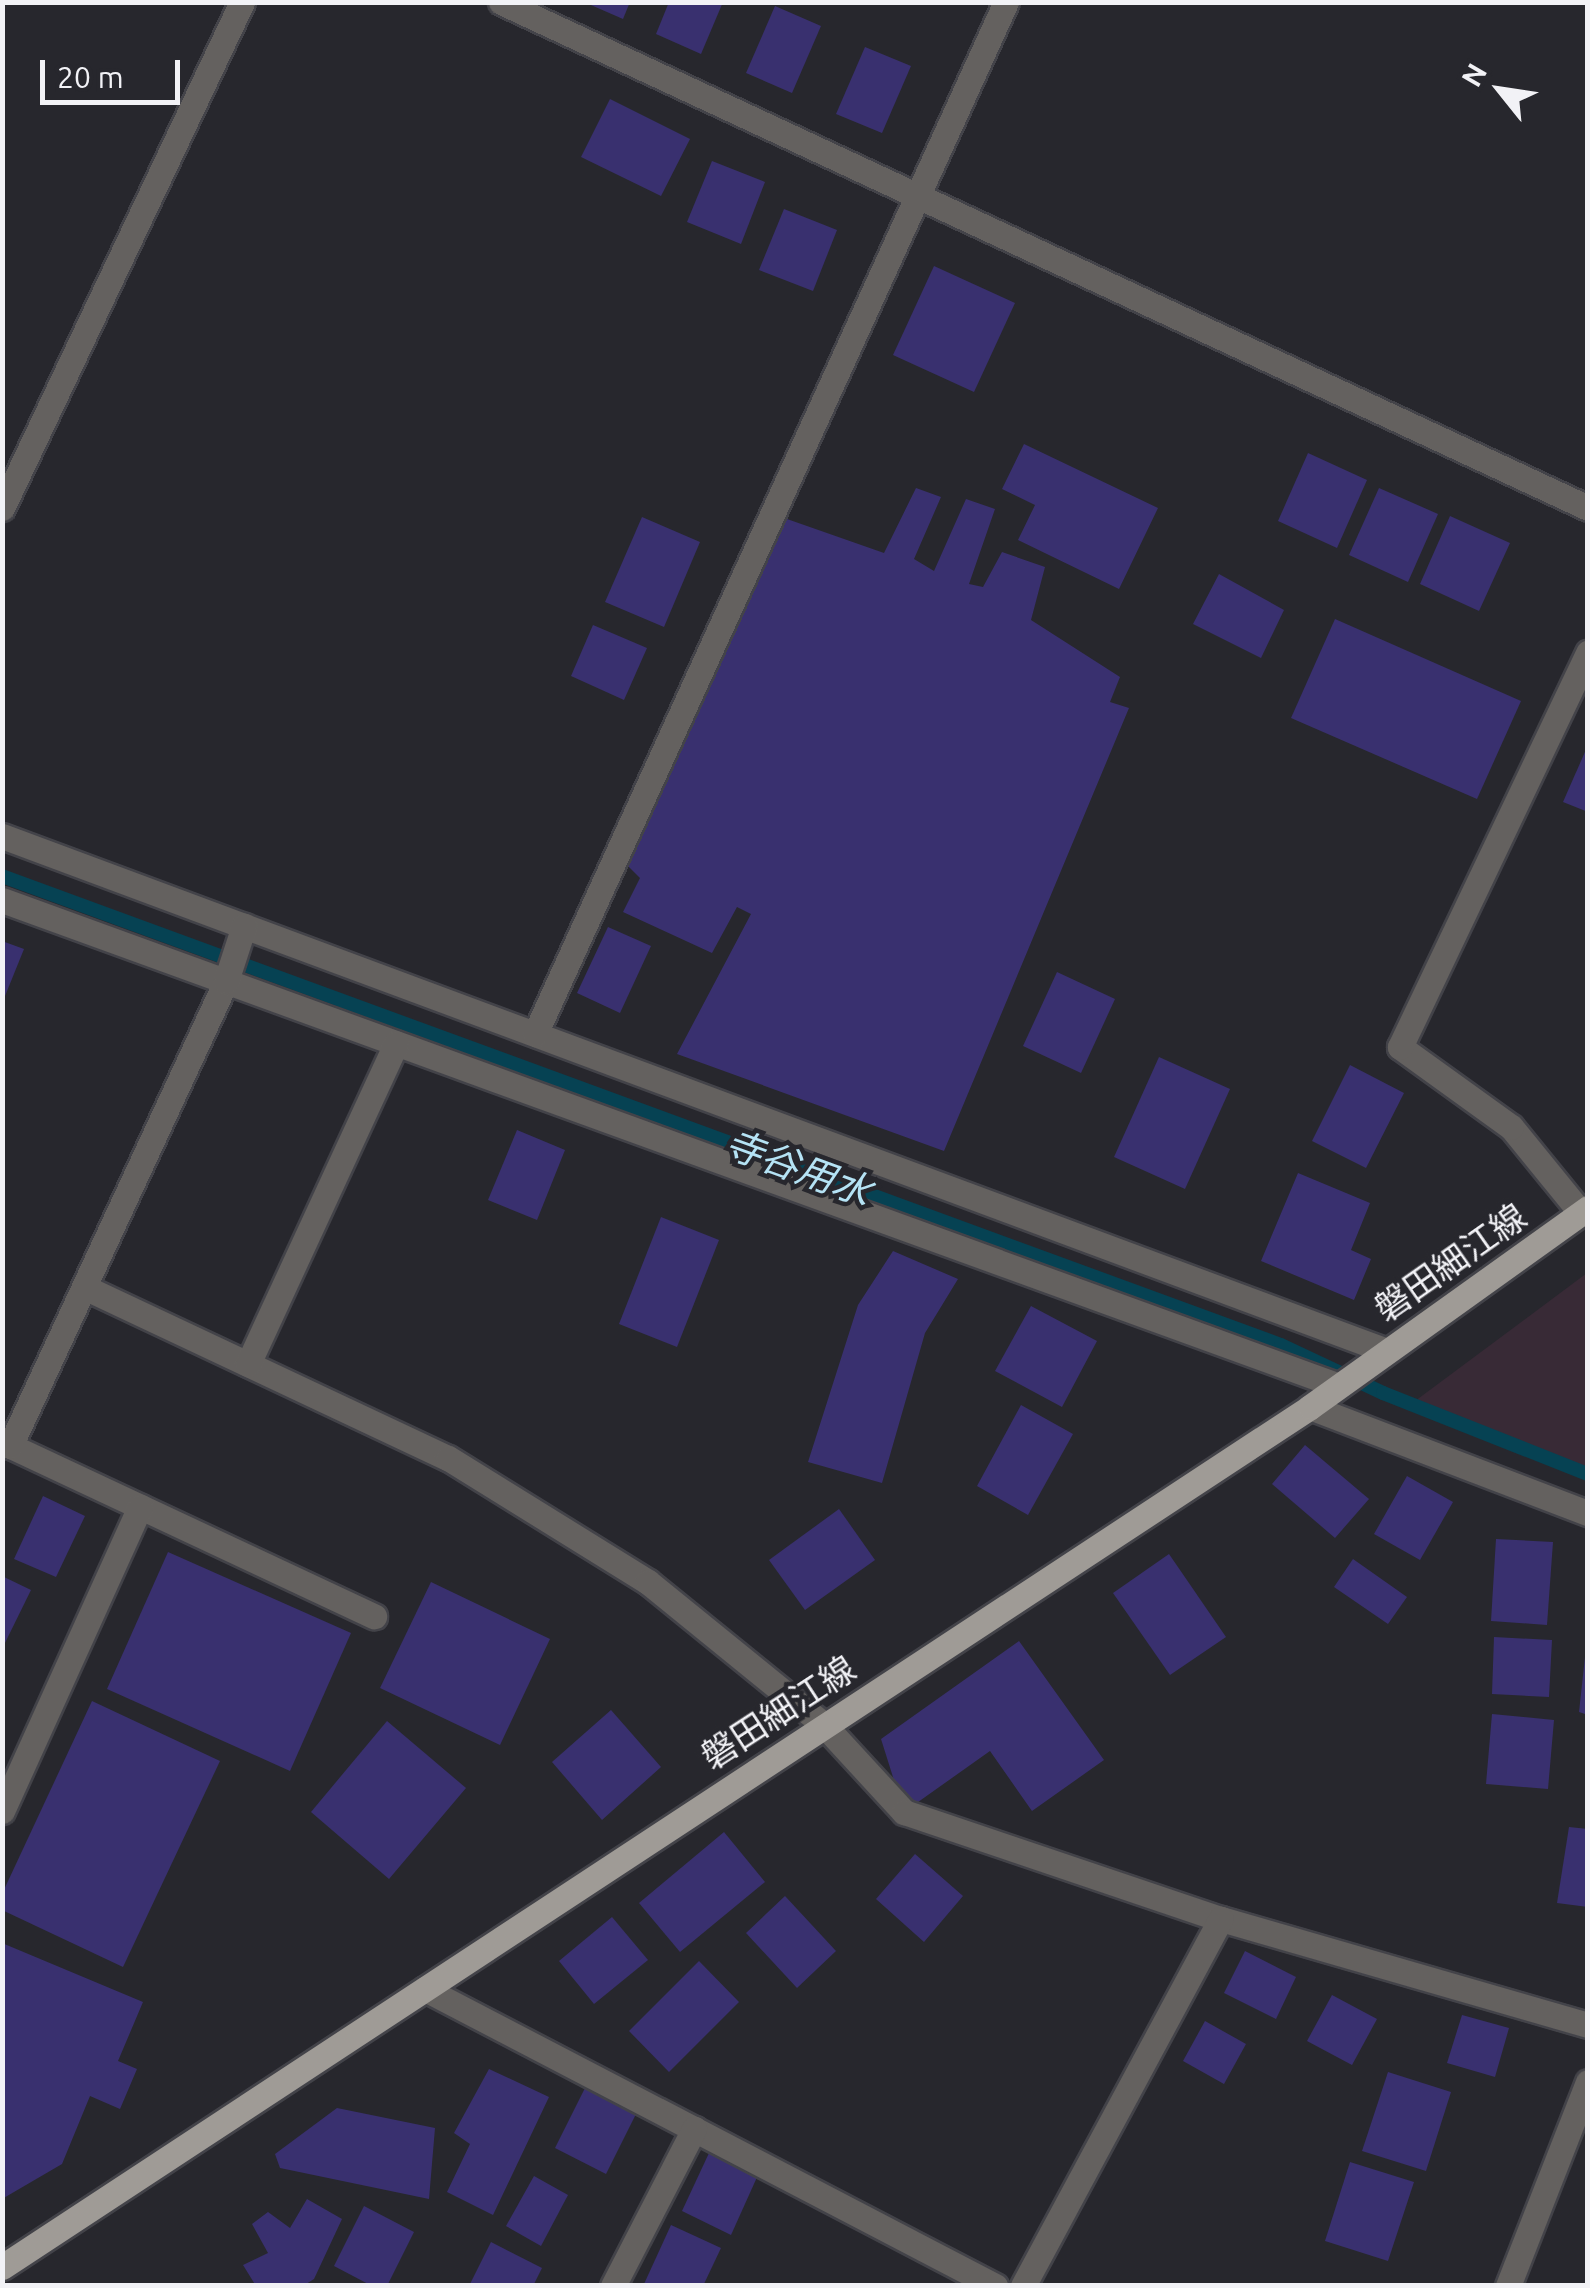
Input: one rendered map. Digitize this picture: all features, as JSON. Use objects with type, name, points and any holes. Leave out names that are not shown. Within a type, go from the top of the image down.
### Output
[{"type":"main road","name":"磐田細江線","points":[[2,2267],[1310,1407],[1384,1350],[1584,1210]]},
{"type":"street","points":[[2,508],[242,2]]},
{"type":"street","points":[[501,2],[1588,508]]},
{"type":"street","points":[[535,1034],[1006,2]]},
{"type":"street","points":[[1584,1210],[1511,1126],[1400,1047],[1588,653]]},
{"type":"street","points":[[2,836],[1384,1350]]},
{"type":"street","points":[[2,900],[1337,1384]]},
{"type":"street","points":[[244,928],[227,979],[84,1287],[6,1444],[374,1616]]},
{"type":"street","points":[[248,1364],[396,1043]]},
{"type":"street","points":[[84,1287],[448,1458],[631,1571],[824,1724],[904,1812],[1221,1919],[1588,2025]]},
{"type":"street","points":[[1310,1407],[1588,1513]]},
{"type":"street","points":[[2,1811],[140,1507]]},
{"type":"street","points":[[1023,2286],[1221,1919]]},
{"type":"street","points":[[425,1989],[995,2286]]},
{"type":"street","points":[[1508,2286],[1588,2082]]},
{"type":"street","points":[[613,2286],[694,2129]]},
{"type":"shaded area","points":[[1587,1273],[1587,1468],[1411,1404]]},
{"type":"building","points":[[584,2],[630,2],[623,19]]},
{"type":"building","points":[[669,2],[723,2],[701,54],[656,34]]},
{"type":"building","points":[[775,6],[821,26],[792,93],[746,73]]},
{"type":"building","points":[[865,47],[911,66],[882,133],[836,114]]},
{"type":"building","points":[[610,99],[690,139],[661,196],[581,157]]},
{"type":"building","points":[[712,161],[765,182],[741,244],[687,222]]},
{"type":"building","points":[[784,209],[837,230],[813,291],[759,270]]},
{"type":"building","points":[[934,266],[1015,303],[974,392],[893,355]]},
{"type":"building","points":[[1024,444],[1158,508],[1119,589],[1018,540],[1035,505],[1002,489]]},
{"type":"building","points":[[1308,453],[1367,480],[1337,548],[1278,521]]},
{"type":"building","points":[[916,488],[941,497],[914,559],[934,571],[966,499],[995,509],[969,584],[983,587],[1002,552],[1045,567],[1031,620],[1120,677],[1110,702],[1129,708],[944,1151],[677,1054],[751,914],[737,907],[712,953],[623,912],[640,878],[628,866],[787,519],[884,553]]},
{"type":"building","points":[[1379,488],[1438,514],[1408,582],[1349,555]]},
{"type":"building","points":[[1450,516],[1510,543],[1479,611],[1420,584]]},
{"type":"building","points":[[642,517],[700,542],[664,627],[605,602]]},
{"type":"building","points":[[1219,574],[1284,610],[1261,658],[1193,624]]},
{"type":"building","points":[[1335,619],[1521,701],[1477,799],[1291,718]]},
{"type":"building","points":[[593,625],[647,648],[624,700],[571,676]]},
{"type":"building","points":[[1588,745],[1588,812],[1563,802]]},
{"type":"building","points":[[608,927],[651,946],[620,1013],[577,993]]},
{"type":"building","points":[[2,941],[24,949],[3,1001],[2,1001]]},
{"type":"building","points":[[1057,972],[1115,999],[1081,1073],[1023,1046]]},
{"type":"building","points":[[1159,1057],[1230,1089],[1185,1189],[1114,1157]]},
{"type":"building","points":[[1350,1065],[1404,1093],[1366,1168],[1312,1141]]},
{"type":"building","points":[[517,1130],[565,1150],[537,1220],[488,1200]]},
{"type":"building","points":[[1298,1173],[1370,1203],[1351,1250],[1371,1259],[1354,1300],[1261,1261]]},
{"type":"building","points":[[661,1217],[719,1240],[677,1347],[619,1324]]},
{"type":"building","points":[[893,1251],[958,1279],[925,1333],[882,1483],[808,1462],[858,1305]]},
{"type":"building","points":[[1031,1306],[1097,1341],[1062,1407],[995,1371]]},
{"type":"building","points":[[1021,1405],[1073,1434],[1028,1515],[977,1486]]},
{"type":"building","points":[[1305,1445],[1369,1499],[1335,1538],[1272,1484]]},
{"type":"building","points":[[1407,1476],[1453,1502],[1420,1560],[1374,1534]]},
{"type":"building","points":[[43,1496],[85,1516],[56,1577],[14,1559]]},
{"type":"building","points":[[839,1509],[875,1560],[805,1610],[769,1560]]},
{"type":"building","points":[[1496,1539],[1553,1542],[1547,1625],[1491,1621]]},
{"type":"building","points":[[168,1552],[351,1633],[290,1771],[107,1689]]},
{"type":"building","points":[[1169,1554],[1226,1637],[1170,1675],[1113,1593]]},
{"type":"building","points":[[1353,1559],[1407,1597],[1388,1624],[1334,1587]]},
{"type":"building","points":[[2,1576],[31,1590],[2,1649]]},
{"type":"building","points":[[431,1582],[550,1639],[500,1745],[380,1688]]},
{"type":"building","points":[[1494,1637],[1552,1640],[1549,1697],[1492,1694]]},
{"type":"building","points":[[1019,1641],[1104,1760],[1032,1811],[990,1751],[904,1812],[881,1739]]},
{"type":"building","points":[[1588,1657],[1588,1715],[1579,1712]]},
{"type":"building","points":[[92,1701],[220,1761],[123,1967],[2,1910],[2,1894]]},
{"type":"building","points":[[611,1710],[661,1767],[602,1820],[552,1762]]},
{"type":"building","points":[[1492,1714],[1554,1720],[1548,1789],[1486,1784]]},
{"type":"building","points":[[387,1721],[466,1788],[389,1879],[311,1812]]},
{"type":"building","points":[[1569,1827],[1588,1829],[1588,1907],[1557,1903]]},
{"type":"building","points":[[724,1832],[765,1882],[680,1952],[639,1903]]},
{"type":"building","points":[[915,1854],[963,1896],[924,1942],[876,1899]]},
{"type":"building","points":[[785,1896],[836,1951],[797,1988],[746,1933]]},
{"type":"building","points":[[612,1917],[648,1960],[594,2004],[559,1961]]},
{"type":"building","points":[[2,1943],[143,2002],[118,2061],[137,2069],[120,2109],[90,2096],[62,2164],[2,2199]]},
{"type":"building","points":[[1245,1951],[1296,1977],[1276,2019],[1224,1993]]},
{"type":"building","points":[[699,1961],[739,2002],[669,2072],[629,2031]]},
{"type":"building","points":[[1332,1995],[1377,2019],[1352,2065],[1307,2041]]},
{"type":"building","points":[[1462,2015],[1509,2028],[1495,2077],[1447,2063]]},
{"type":"building","points":[[1205,2021],[1246,2044],[1224,2084],[1183,2061]]},
{"type":"building","points":[[489,2069],[549,2097],[493,2215],[447,2192],[470,2144],[454,2133]]},
{"type":"building","points":[[1388,2072],[1451,2092],[1426,2171],[1362,2151]]},
{"type":"building","points":[[585,2088],[636,2114],[606,2174],[555,2148]]},
{"type":"building","points":[[337,2108],[435,2128],[429,2199],[280,2168],[275,2154]]},
{"type":"building","points":[[709,2153],[758,2175],[731,2235],[682,2211]]},
{"type":"building","points":[[1350,2162],[1414,2182],[1388,2261],[1325,2241]]},
{"type":"building","points":[[534,2176],[568,2195],[541,2246],[506,2226]]},
{"type":"building","points":[[307,2199],[342,2219],[314,2279],[303,2286],[256,2286],[243,2265],[268,2253],[252,2224],[268,2212],[290,2228]]},
{"type":"building","points":[[364,2206],[414,2232],[387,2286],[372,2286],[334,2266]]},
{"type":"building","points":[[671,2225],[721,2248],[703,2286],[644,2284]]},
{"type":"building","points":[[491,2242],[542,2268],[533,2286],[469,2286]]},
{"type":"waterway","name":"寺谷用水","points":[[2,876],[1281,1345],[1383,1393],[1588,1474]]}]
